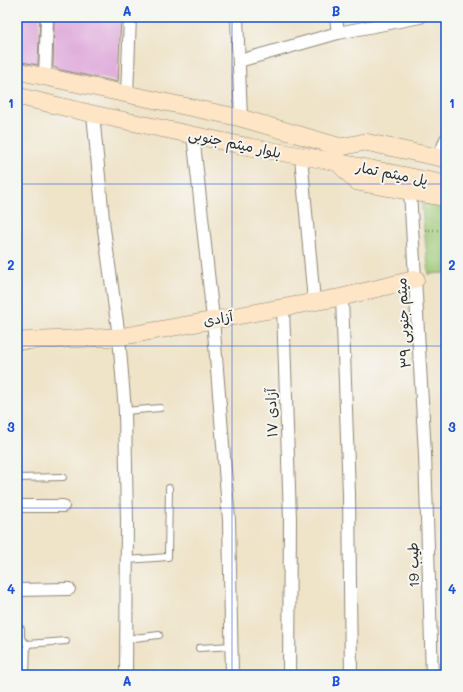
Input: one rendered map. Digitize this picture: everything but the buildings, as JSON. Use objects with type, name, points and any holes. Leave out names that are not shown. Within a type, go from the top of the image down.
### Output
[{"type":"main road","name":"بلوار میثم جنوبی","points":[[17,71],[241,118],[339,155],[357,182],[446,198]]},
{"type":"main road","name":"بلوار میثم جنوبی","points":[[17,96],[93,114],[301,157],[339,155],[365,142],[442,170]]},
{"type":"main road","name":"پل میثم تمار","points":[[339,155],[442,170]]},
{"type":"main road","name":"آزادی","points":[[17,341],[119,337],[283,306],[342,297],[416,279]]},
{"type":"street","points":[[45,77],[47,17]]},
{"type":"street","points":[[127,95],[130,17]]},
{"type":"street","points":[[237,17],[241,118]]},
{"type":"street","points":[[336,17],[338,34]]},
{"type":"street","points":[[239,62],[338,34],[420,17]]},
{"type":"street","points":[[93,114],[104,229],[119,337],[125,411],[127,521],[126,675]]},
{"type":"street","points":[[193,134],[201,221],[213,319],[229,520],[232,675]]},
{"type":"street","points":[[442,170],[446,139]]},
{"type":"street","points":[[301,157],[314,301]]},
{"type":"street","name":"میثم جنوبی ۳۹","points":[[410,191],[425,454]]},
{"type":"street","points":[[342,297],[349,494],[351,675]]},
{"type":"street","name":"آزادی ۱۷","points":[[283,306],[290,519],[289,675]]},
{"type":"street","name":"طیب 19","points":[[425,454],[432,675]]},
{"type":"street","points":[[17,506],[63,506]]},
{"type":"street","points":[[17,590],[69,589]]},
{"type":"lane","points":[[125,411],[160,408]]},
{"type":"lane","points":[[17,478],[63,477]]},
{"type":"lane","points":[[127,560],[168,557],[169,488]]},
{"type":"lane","points":[[21,629],[19,638],[27,644],[66,641]]},
{"type":"lane","points":[[126,639],[159,635]]},
{"type":"lane","points":[[26,675],[27,644]]},
{"type":"lane","points":[[198,648],[232,646]]},
{"type":"path","points":[[413,229],[446,230]]},
{"type":"green space","points":[[446,198],[446,273],[429,274],[421,200]]}]
